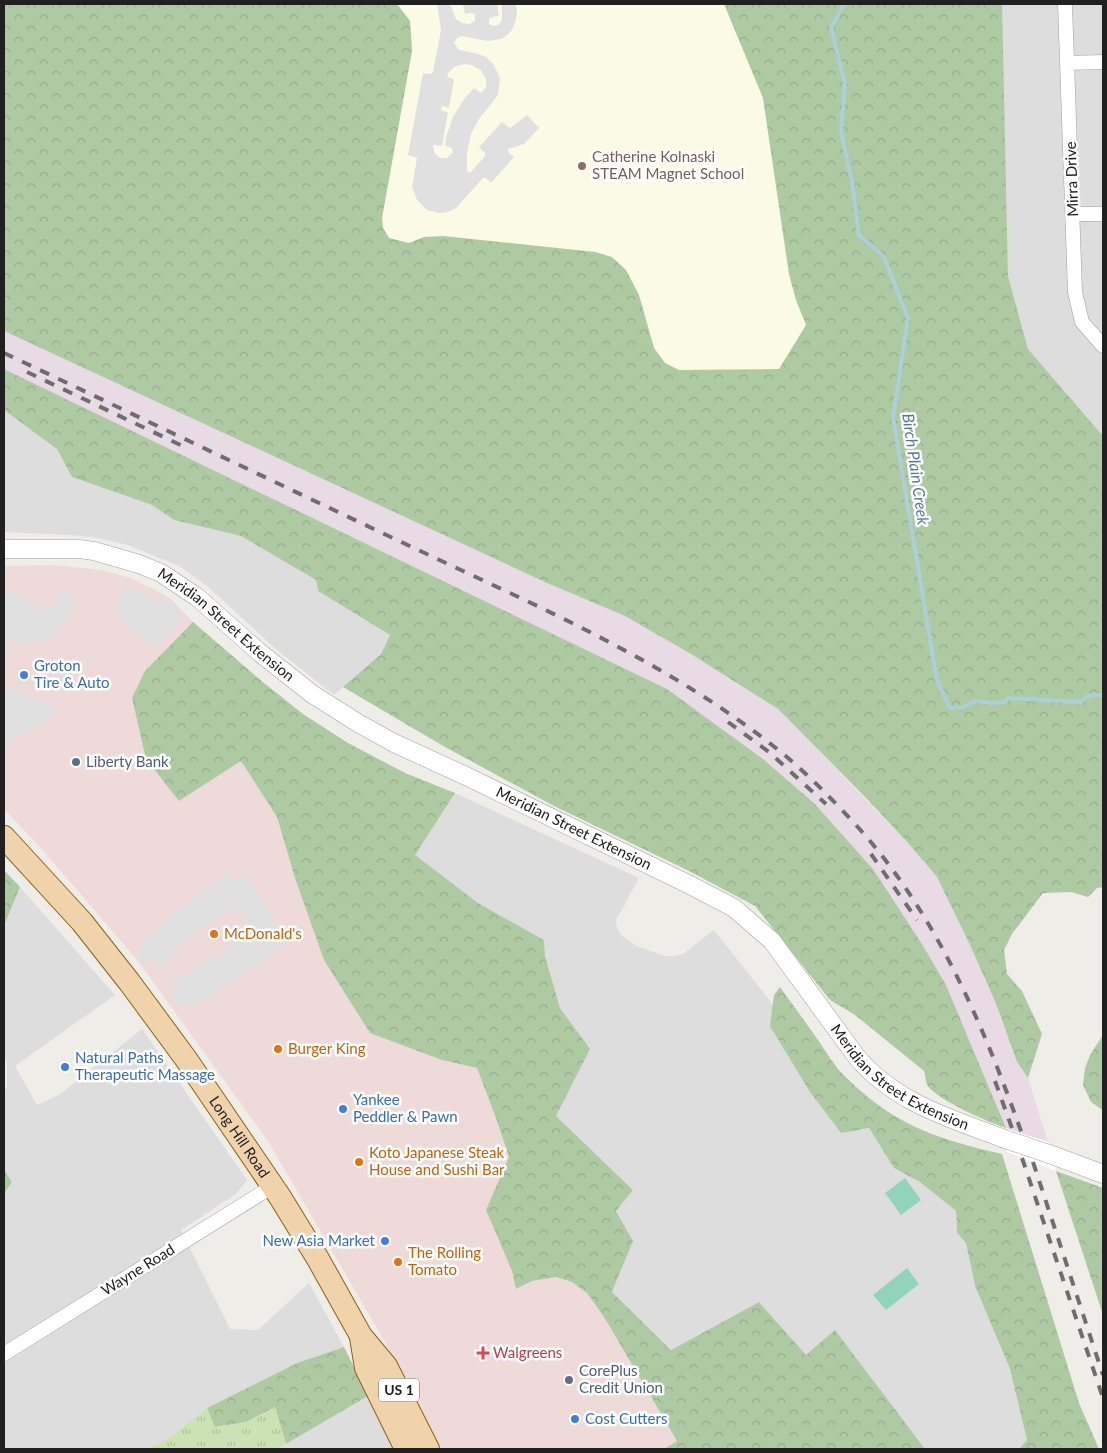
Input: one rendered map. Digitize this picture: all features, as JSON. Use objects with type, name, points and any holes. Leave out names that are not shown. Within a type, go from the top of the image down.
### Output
[{"type":"main road","name":"Long Hill Road","points":[[4,837],[82,922],[185,1057],[273,1186],[318,1259],[361,1336],[386,1366],[428,1449]]},
{"type":"main road","name":"Long Hill Road","points":[[361,1336],[366,1368],[406,1449]]},
{"type":"street","name":"Mirra Drive","points":[[1065,4],[1075,292],[1082,322],[1103,346]]},
{"type":"street","points":[[1067,63],[1103,62]]},
{"type":"street","points":[[1073,214],[1103,214]]},
{"type":"street","name":"Meridian Street Extension","points":[[4,548],[94,551],[140,564],[160,573],[197,597],[259,652],[312,694],[358,723],[394,743],[690,884],[734,908],[772,941],[799,975],[846,1044],[866,1068],[895,1092],[933,1112],[1103,1174]]},
{"type":"street","name":"Wayne Road","points":[[4,1354],[273,1186]]},
{"type":"shaded area","name":"Catherine Kolnaski STEAM Magnet School","points":[[397,4],[724,4],[763,98],[789,274],[796,300],[807,325],[779,369],[679,370],[665,363],[654,348],[639,295],[595,252],[424,237],[409,243],[389,238],[383,228],[382,218],[412,51],[410,21]]},
{"type":"shaded area","points":[[437,4],[450,4],[456,19],[462,23],[470,24],[475,21],[475,15],[473,13],[465,14],[463,4],[497,4],[499,16],[489,19],[489,24],[493,26],[498,25],[502,20],[502,4],[516,4],[517,14],[515,22],[512,30],[506,36],[501,39],[488,41],[462,36],[457,38],[454,43],[459,50],[486,57],[494,65],[500,78],[498,95],[479,119],[471,134],[467,153],[467,171],[470,173],[485,156],[485,153],[479,147],[502,122],[510,128],[527,115],[539,128],[524,144],[508,149],[508,152],[514,157],[491,183],[486,178],[483,178],[456,208],[448,212],[439,213],[427,210],[417,200],[412,187],[417,158],[408,155],[423,73],[431,74],[433,72],[441,30]],"holes":[[[464,64],[481,70],[486,79],[486,87],[481,93],[474,88],[464,99],[453,117],[446,137],[445,146],[452,148],[453,152],[447,158],[440,158],[435,154],[433,146],[442,146],[448,112],[442,111],[441,108],[442,106],[449,108],[454,79],[448,77],[447,74],[454,67]]]},
{"type":"shaded area","points":[[995,4],[1103,4],[1103,436],[1028,349],[1008,276]]},
{"type":"shaded area","points":[[4,331],[547,583],[625,616],[691,654],[778,709],[908,843],[937,877],[997,1006],[1017,1062],[1028,1078],[1048,1142],[1006,1128],[946,985],[922,944],[873,869],[814,803],[763,759],[667,689],[4,369]]},
{"type":"shaded area","points":[[4,410],[57,449],[72,477],[152,505],[174,520],[241,536],[316,580],[318,591],[390,635],[381,654],[334,695],[277,650],[206,585],[179,566],[128,545],[97,538],[4,532]]},
{"type":"shaded area","points":[[53,565],[102,570],[130,578],[172,600],[193,622],[145,671],[179,801],[241,761],[277,817],[295,878],[442,1060],[477,1068],[509,1157],[486,1210],[512,1271],[516,1289],[532,1281],[556,1277],[572,1282],[587,1293],[604,1317],[677,1441],[664,1449],[437,1449],[385,1342],[268,1141],[138,961],[40,847],[4,809],[4,566]]},
{"type":"shaded area","points":[[124,584],[164,601],[167,598],[179,608],[177,612],[182,618],[155,649],[113,612]]},
{"type":"shaded area","points":[[4,589],[29,598],[34,607],[37,608],[47,607],[52,604],[62,591],[75,597],[72,609],[55,637],[27,645],[4,637]]},
{"type":"shaded area","points":[[8,686],[62,711],[4,746],[4,695]]},
{"type":"shaded area","points":[[455,793],[639,878],[616,920],[617,928],[621,935],[636,946],[665,956],[674,956],[683,954],[714,930],[774,1006],[770,1026],[869,1128],[894,1168],[920,1182],[956,1211],[957,1233],[966,1243],[975,1286],[1010,1369],[1027,1440],[1019,1449],[925,1449],[835,1331],[806,1356],[759,1302],[671,1350],[612,1292],[633,1241],[616,1211],[633,1190],[556,1116],[589,1049],[560,1008],[545,956],[544,940],[478,903],[414,855]]},
{"type":"shaded area","points":[[229,872],[234,880],[246,877],[290,942],[193,1007],[185,1003],[180,1006],[171,995],[174,992],[171,983],[214,954],[217,960],[223,949],[248,931],[248,918],[237,909],[230,910],[179,943],[180,952],[157,968],[153,958],[143,964],[134,953],[144,945],[148,936],[160,929],[165,931],[161,923]]},
{"type":"shaded area","points":[[20,887],[115,995],[15,1066],[37,1105],[59,1095],[142,1029],[247,1180],[236,1194],[181,1230],[230,1329],[258,1330],[309,1283],[344,1347],[297,1363],[207,1408],[163,1442],[143,1449],[4,1449],[4,1194],[12,1182],[4,1170],[4,1090],[7,1087],[7,1062],[4,1058],[4,926]]},
{"type":"shaded area","points":[[368,1396],[393,1449],[278,1449]]},
{"type":"green space","points":[[4,4],[397,4],[410,21],[412,51],[382,218],[383,228],[389,238],[409,243],[424,237],[443,236],[595,252],[612,257],[626,270],[639,295],[654,348],[665,363],[679,370],[779,369],[806,325],[796,300],[789,274],[763,98],[724,4],[1002,4],[1008,276],[1028,349],[1103,436],[1103,887],[1097,888],[1088,897],[1071,892],[1043,893],[1012,934],[1004,950],[1007,974],[1022,991],[1042,1034],[1028,1078],[1017,1062],[997,1006],[937,877],[867,799],[778,709],[691,654],[625,616],[547,583],[4,331]]},
{"type":"green space","points":[[4,369],[667,689],[763,759],[814,803],[873,869],[922,944],[946,985],[1006,1128],[964,1110],[934,1092],[927,1084],[924,1071],[855,1015],[830,1000],[755,906],[689,871],[554,806],[445,747],[343,687],[381,654],[390,635],[318,591],[316,580],[241,536],[174,520],[152,505],[72,477],[57,449],[4,410]]},
{"type":"green space","points":[[193,622],[303,714],[348,743],[405,773],[455,793],[415,855],[478,903],[544,940],[545,956],[560,1008],[590,1049],[556,1116],[633,1190],[616,1211],[633,1241],[612,1292],[671,1350],[759,1302],[806,1355],[835,1330],[925,1449],[664,1449],[677,1441],[604,1317],[587,1293],[572,1282],[556,1277],[532,1281],[516,1289],[512,1271],[486,1210],[509,1157],[477,1068],[442,1060],[370,1033],[324,960],[295,878],[277,817],[241,761],[179,801],[146,759],[132,698],[145,671]]},
{"type":"green space","points":[[4,870],[20,887],[4,926]]},
{"type":"green space","points":[[780,987],[838,1069],[875,1103],[913,1126],[954,1142],[1002,1154],[1079,1403],[1099,1449],[1019,1449],[1027,1440],[1010,1369],[975,1286],[966,1243],[957,1233],[956,1211],[920,1182],[894,1168],[869,1128],[841,1133],[810,1092],[770,1026],[774,995]]},
{"type":"green space","points":[[1103,1035],[1103,1109],[1101,1109],[1091,1102],[1083,1085],[1085,1068],[1090,1055]]},
{"type":"green space","points":[[4,1170],[12,1182],[4,1194]]},
{"type":"green space","points":[[1056,1171],[1103,1188],[1103,1315]]},
{"type":"green space","points":[[905,1178],[921,1200],[901,1215],[885,1193]]},
{"type":"green space","points":[[907,1268],[919,1284],[886,1310],[873,1295]]},
{"type":"green space","points":[[344,1347],[368,1396],[286,1444],[275,1407],[246,1422],[215,1427],[207,1408],[297,1363]]},
{"type":"green space","points":[[275,1407],[286,1444],[278,1449],[143,1449],[163,1442],[207,1408],[216,1427],[246,1422]]},
{"type":"pier","points":[[998,1126],[1048,1142],[1056,1171],[1007,1152]]},
{"type":"waterway","name":"Birch Plain Creek","points":[[844,4],[831,28],[845,84],[841,131],[852,182],[859,235],[884,257],[908,318],[893,417],[937,681],[950,708],[963,707],[976,701],[1004,702],[1009,698],[1081,702],[1091,695],[1103,696]]},
{"type":"railway","points":[[4,353],[590,632],[684,684],[729,713],[772,745],[794,763],[855,824],[884,858],[933,931],[954,970],[991,1051],[1022,1134]]},
{"type":"railway","points":[[27,372],[189,449]]},
{"type":"railway","points":[[728,722],[769,752],[826,804]]},
{"type":"railway","points":[[871,854],[917,920]]},
{"type":"railway","points":[[995,1081],[1013,1131]]},
{"type":"railway","points":[[1022,1158],[1103,1398]]},
{"type":"railway","points":[[1033,1162],[1103,1375]]},
{"type":"place","name":"Catherine Kolnaski STEAM Magnet School","points":[[582,166]]},
{"type":"place","name":"Groton Tire & Auto","points":[[24,675]]},
{"type":"place","name":"Liberty Bank","points":[[76,762]]},
{"type":"place","name":"McDonald's","points":[[214,934]]},
{"type":"place","name":"Burger King","points":[[278,1049]]},
{"type":"place","name":"Natural Paths Therapeutic Massage","points":[[65,1067]]},
{"type":"place","name":"Yankee Peddler & Pawn","points":[[343,1109]]},
{"type":"place","name":"Koto Japanese Steak House and Sushi Bar","points":[[359,1162]]},
{"type":"place","name":"New Asia Market","points":[[385,1241]]},
{"type":"place","name":"The Rolling Tomato","points":[[398,1262]]},
{"type":"place","name":"Walgreens","points":[[483,1353]]},
{"type":"place","name":"CorePlus Credit Union","points":[[569,1380]]},
{"type":"place","name":"Cost Cutters","points":[[575,1419]]}]
